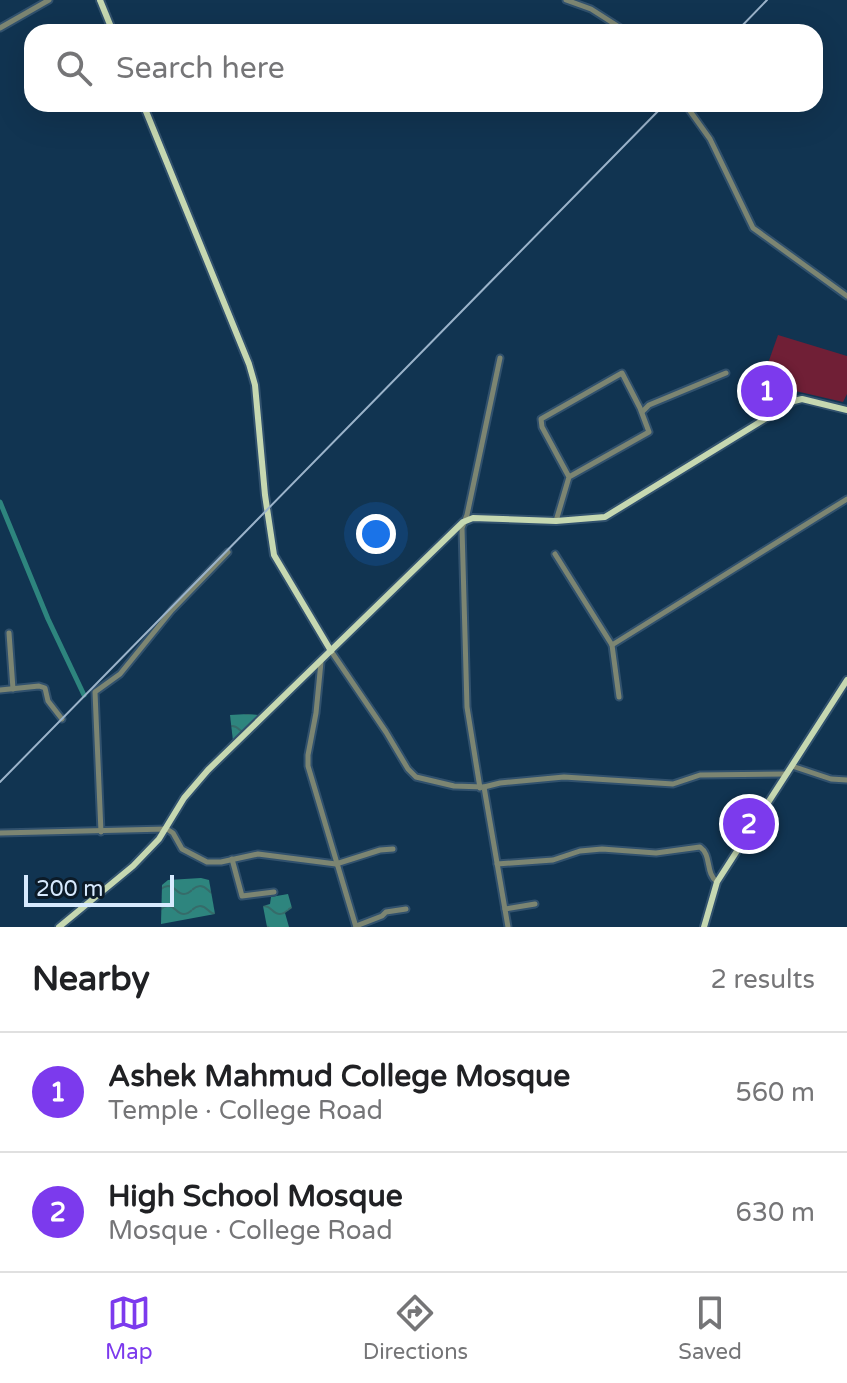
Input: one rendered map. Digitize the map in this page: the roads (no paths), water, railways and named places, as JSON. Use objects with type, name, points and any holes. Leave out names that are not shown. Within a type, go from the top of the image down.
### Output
[{"type":"main road","points":[[100,0],[110,24]]},
{"type":"main road","points":[[146,112],[249,364],[255,385],[274,555],[331,651]]},
{"type":"main road","points":[[59,927],[133,866],[167,829],[173,814],[208,770],[463,522],[473,518],[595,520],[605,517],[794,401],[802,399],[847,410]]},
{"type":"main road","points":[[704,927],[717,882],[847,680]]},
{"type":"street","points":[[0,28],[49,0]]},
{"type":"street","points":[[566,0],[591,9],[614,24]]},
{"type":"street","points":[[691,112],[710,139],[753,228],[847,296]]},
{"type":"street","points":[[500,358],[463,522],[467,707],[508,927]]},
{"type":"street","points":[[556,521],[569,477],[649,432],[622,373],[541,419],[542,427],[569,477]]},
{"type":"street","points":[[642,413],[649,405],[726,373]]},
{"type":"street","points":[[637,403],[649,405]]},
{"type":"street","points":[[612,645],[847,499]]},
{"type":"street","points":[[101,832],[95,692],[120,674],[172,610],[228,552]]},
{"type":"street","points":[[555,554],[612,645],[619,697]]},
{"type":"street","points":[[9,633],[13,689]]},
{"type":"street","points":[[331,651],[408,769],[416,777],[435,783],[482,788],[500,783],[564,777],[673,784],[700,775],[787,774]]},
{"type":"street","points":[[321,662],[308,766],[356,926],[386,912],[406,909]]},
{"type":"street","points":[[0,690],[45,688],[48,701],[62,719]]},
{"type":"street","points":[[792,766],[831,779],[847,780]]},
{"type":"street","points":[[0,833],[167,829],[182,849],[207,862],[258,854],[336,864],[393,849]]},
{"type":"street","points":[[497,864],[553,860],[580,851],[602,849],[656,853],[700,847],[706,853],[710,877],[717,882]]},
{"type":"street","points":[[232,859],[242,896],[274,892]]},
{"type":"street","points":[[505,909],[535,904]]},
{"type":"water","points":[[230,715],[258,715],[233,741]]},
{"type":"water","points":[[168,880],[209,880],[215,914],[161,924],[162,885]]},
{"type":"water","points":[[288,894],[292,908],[285,913],[289,927],[267,927],[263,906],[270,904],[271,897]]},
{"type":"waterway","points":[[0,502],[48,619],[84,695]]},
{"type":"railway","points":[[744,24],[767,0]]},
{"type":"railway","points":[[0,782],[657,112]]},
{"type":"place","name":"Ashek Mahmud College Mosque","points":[[767,391]]},
{"type":"place","name":"High School Mosque","points":[[749,824]]}]
